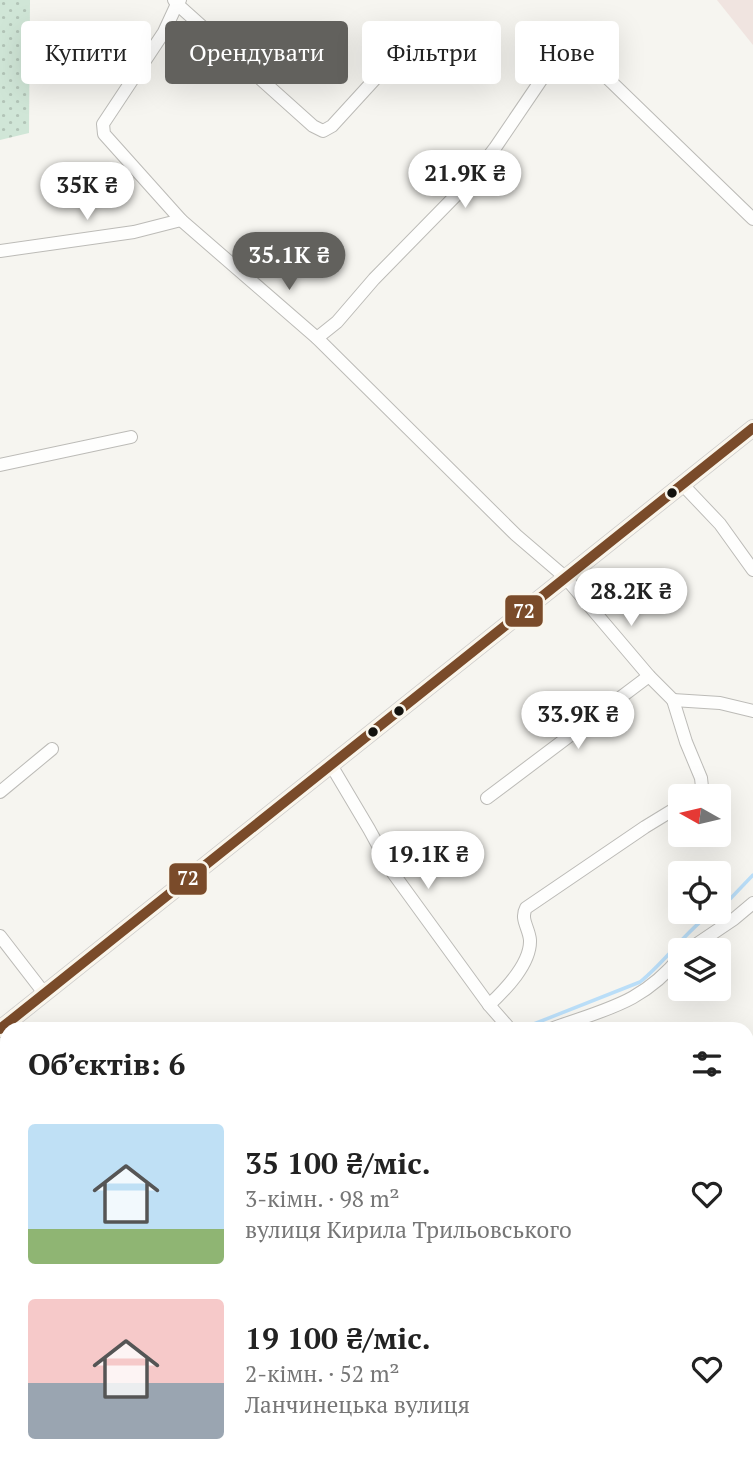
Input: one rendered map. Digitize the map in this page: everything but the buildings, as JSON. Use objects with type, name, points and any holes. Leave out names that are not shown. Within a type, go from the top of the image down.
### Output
[{"type":"main road","points":[[9,1022],[753,428]]},
{"type":"street","points":[[370,84],[332,126],[323,131],[313,126],[177,1],[164,32],[102,129],[181,220],[317,338],[516,536],[565,577],[649,676],[673,700],[702,784]]},
{"type":"street","points":[[317,338],[337,322],[369,284],[469,182],[554,61],[573,54],[584,58],[598,69],[753,219]]},
{"type":"street","points":[[0,250],[134,232],[181,220]]},
{"type":"street","points":[[0,466],[131,437]]},
{"type":"street","points":[[682,484],[719,524],[753,570]]},
{"type":"street","points":[[487,798],[649,676]]},
{"type":"street","points":[[673,700],[720,703],[753,711]]},
{"type":"street","points":[[0,792],[52,750]]},
{"type":"street","points":[[331,765],[393,873],[504,1022]]},
{"type":"street","points":[[489,1005],[509,984],[527,955],[530,936],[523,916],[526,908],[668,814]]},
{"type":"street","points":[[706,938],[753,903]]},
{"type":"street","points":[[0,936],[44,993]]},
{"type":"street","points":[[570,1022],[629,1000],[657,982],[668,970]]},
{"type":"shaded area","points":[[717,0],[753,0],[753,45]]},
{"type":"green space","points":[[0,0],[30,0],[30,21],[21,21],[21,84],[29,84],[29,133],[0,140]]},
{"type":"waterway","points":[[731,898],[753,875]]},
{"type":"waterway","points":[[539,1022],[640,982],[698,924]]},
{"type":"transit line","name":"72","points":[[9,1022],[753,428]]}]
